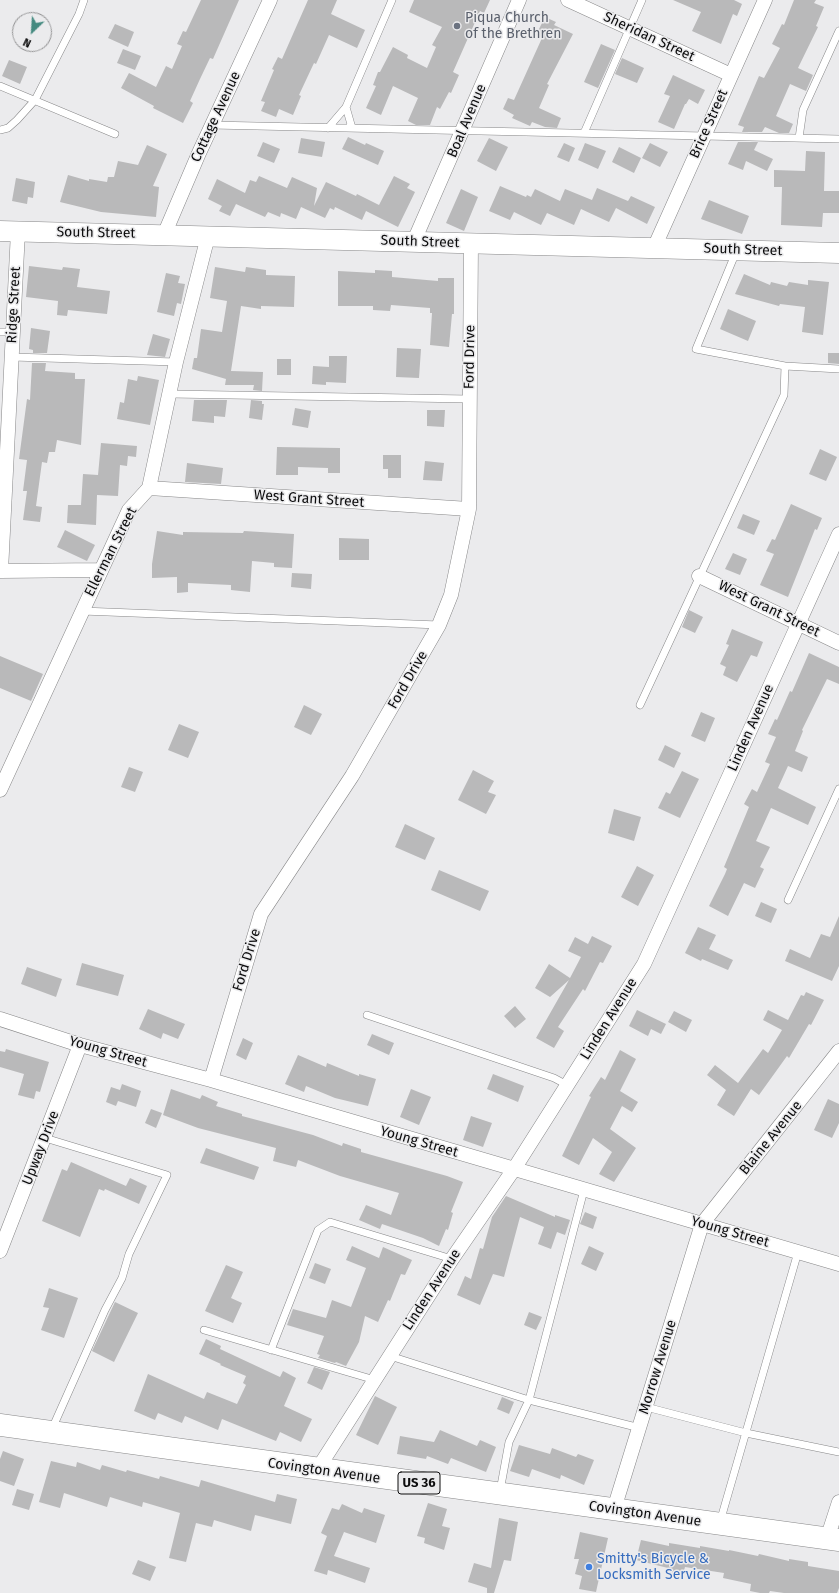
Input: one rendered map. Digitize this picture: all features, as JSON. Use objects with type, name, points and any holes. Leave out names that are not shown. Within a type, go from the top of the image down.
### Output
[{"type":"main road","name":"Covington Avenue","points":[[0,1426],[317,1470],[499,1493],[833,1540]]},
{"type":"street","name":"Cottage Avenue","points":[[164,234],[212,125],[270,0]]},
{"type":"street","name":"Boal Avenue","points":[[414,241],[519,0]]},
{"type":"street","name":"Sheridan Street","points":[[568,0],[731,75]]},
{"type":"street","name":"Brice Street","points":[[654,248],[765,0]]},
{"type":"street","name":"South Street","points":[[9,231],[839,253]]},
{"type":"street","name":"Ridge Street","points":[[1,571],[12,357],[6,332],[9,231]]},
{"type":"street","name":"Ellerman Street","points":[[0,790],[129,510],[149,488],[176,362],[208,236]]},
{"type":"street","name":"Ford Drive","points":[[211,1080],[261,914],[352,776],[439,625],[451,595],[469,509],[471,243]]},
{"type":"street","name":"West Grant Street","points":[[149,488],[469,509]]},
{"type":"street","name":"Linden Avenue","points":[[317,1470],[452,1259],[514,1169],[644,964],[839,534]]},
{"type":"street","points":[[1,571],[101,570]]},
{"type":"street","name":"West Grant Street","points":[[699,576],[839,643]]},
{"type":"street","name":"Young Street","points":[[0,1019],[80,1045],[211,1080],[839,1264]]},
{"type":"street","name":"Upway Drive","points":[[0,1251],[80,1045]]},
{"type":"street","name":"Blaine Avenue","points":[[702,1224],[835,1064],[839,1051]]},
{"type":"street","name":"Morrow Avenue","points":[[614,1509],[702,1224]]},
{"type":"street","points":[[833,1540],[839,1502]]},
{"type":"lane","points":[[0,130],[8,128],[18,120],[35,100],[79,14],[84,0]]},
{"type":"lane","points":[[328,128],[346,107],[392,0]]},
{"type":"lane","points":[[584,133],[642,0]]},
{"type":"lane","points":[[798,138],[803,110],[839,31]]},
{"type":"lane","points":[[0,86],[115,134]]},
{"type":"lane","points":[[346,107],[352,128]]},
{"type":"lane","points":[[212,125],[839,139]]},
{"type":"lane","points":[[737,250],[696,349],[785,366],[839,369]]},
{"type":"lane","points":[[12,357],[176,362]]},
{"type":"lane","points":[[640,705],[784,395],[785,366]]},
{"type":"lane","points":[[170,394],[469,399]]},
{"type":"lane","points":[[82,611],[439,625]]},
{"type":"lane","points":[[788,900],[839,789]]},
{"type":"lane","points":[[367,1015],[554,1078],[567,1085]]},
{"type":"lane","points":[[45,1138],[167,1175],[129,1254],[122,1278],[105,1310],[50,1433]]},
{"type":"lane","points":[[499,1493],[509,1442],[529,1400],[584,1190]]},
{"type":"lane","points":[[271,1350],[318,1230],[330,1222],[452,1259]]},
{"type":"lane","points":[[720,1524],[798,1252]]},
{"type":"lane","points":[[204,1330],[375,1380]]},
{"type":"lane","points":[[390,1356],[529,1400],[640,1428]]},
{"type":"lane","points":[[646,1407],[746,1433],[839,1452]]},
{"type":"building","points":[[201,0],[239,0],[213,59],[210,58],[200,79],[190,101],[193,103],[183,123],[153,108],[154,106],[121,88],[129,73],[156,87],[166,66],[172,69],[182,46],[177,44],[183,31],[186,32]]},
{"type":"building","points":[[308,0],[337,0],[331,14],[365,30],[357,48],[329,35],[316,64],[314,63],[299,95],[301,96],[293,115],[279,109],[276,117],[261,111],[265,102],[261,101],[274,70],[272,69],[278,57],[282,59]]},
{"type":"building","points":[[414,0],[490,0],[484,13],[480,11],[453,72],[459,75],[451,93],[449,92],[440,109],[437,107],[430,125],[416,125],[408,121],[418,98],[393,86],[381,115],[366,108],[376,86],[373,85],[378,72],[380,72],[393,47],[408,55],[407,58],[427,68],[436,47],[432,45],[442,27],[409,12]]},
{"type":"building","points":[[673,0],[734,0],[742,4],[737,16],[733,14],[721,44],[692,31],[701,12]]},
{"type":"building","points":[[794,0],[816,0],[814,3],[824,7],[816,26],[818,27],[798,68],[813,75],[806,91],[790,84],[776,116],[793,124],[789,133],[779,133],[765,127],[762,132],[742,132],[744,127],[738,125],[759,76],[764,78],[780,48],[772,44],[782,24],[784,25]]},
{"type":"building","points":[[545,17],[556,22],[554,25],[573,34],[547,84],[549,85],[539,108],[561,118],[557,128],[545,127],[532,122],[530,126],[512,118],[514,115],[503,109],[508,98],[514,100],[542,38],[536,35]]},
{"type":"building","points":[[115,24],[134,32],[128,47],[108,38]]},
{"type":"building","points":[[601,44],[615,50],[598,88],[584,82]]},
{"type":"building","points":[[123,49],[141,56],[135,70],[117,63]]},
{"type":"building","points":[[622,58],[644,68],[637,83],[615,74]]},
{"type":"building","points":[[9,60],[27,67],[20,84],[2,76]]},
{"type":"building","points":[[673,75],[705,90],[698,104],[689,99],[685,104],[674,129],[658,122],[670,96],[664,94]]},
{"type":"building","points":[[348,137],[365,145],[366,143],[384,151],[378,165],[342,149]]},
{"type":"building","points":[[301,138],[325,142],[322,157],[298,153]]},
{"type":"building","points":[[489,138],[508,147],[496,171],[477,161]]},
{"type":"building","points":[[263,142],[280,149],[274,163],[257,156]]},
{"type":"building","points":[[738,142],[758,142],[754,150],[773,159],[767,171],[746,161],[743,170],[728,164]]},
{"type":"building","points":[[564,143],[575,148],[569,162],[557,157]]},
{"type":"building","points":[[585,143],[606,151],[598,169],[578,160]]},
{"type":"building","points":[[650,143],[668,152],[660,167],[642,158]]},
{"type":"building","points":[[147,145],[167,154],[153,186],[159,187],[156,217],[101,212],[60,202],[68,175],[89,181],[89,179],[107,182],[108,177],[114,177],[118,161],[138,165]]},
{"type":"building","points":[[619,147],[641,158],[634,173],[612,162]]},
{"type":"building","points":[[806,151],[825,152],[824,191],[839,191],[839,213],[823,213],[822,227],[781,225],[782,187],[774,187],[774,170],[805,171]]},
{"type":"building","points":[[259,176],[287,188],[292,177],[317,188],[314,206],[326,182],[356,196],[357,194],[379,205],[394,176],[410,184],[407,188],[415,192],[398,227],[366,211],[362,220],[335,207],[334,210],[330,208],[325,218],[301,207],[296,219],[281,213],[280,217],[268,212],[265,217],[236,204],[230,216],[219,211],[222,206],[208,199],[217,179],[245,193],[250,180],[256,182]]},
{"type":"building","points":[[16,178],[35,182],[33,198],[28,197],[27,204],[12,201]]},
{"type":"building","points":[[500,186],[526,197],[527,195],[531,197],[535,189],[560,201],[565,189],[592,200],[597,188],[628,201],[631,196],[655,207],[647,224],[616,208],[609,222],[581,209],[574,225],[547,213],[541,225],[514,212],[510,220],[489,211]]},
{"type":"building","points":[[461,189],[478,197],[464,231],[446,223]]},
{"type":"building","points":[[709,200],[749,216],[742,234],[701,219]]},
{"type":"building","points":[[29,266],[62,270],[63,267],[80,269],[77,287],[110,291],[107,314],[68,310],[67,316],[57,315],[58,301],[26,297]]},
{"type":"building","points":[[215,267],[245,272],[246,267],[266,270],[266,275],[295,276],[294,307],[261,306],[261,309],[241,306],[231,371],[263,372],[262,391],[253,390],[254,385],[225,385],[226,379],[192,369],[194,358],[197,358],[201,329],[222,332],[227,301],[210,298]]},
{"type":"building","points":[[375,270],[392,271],[392,277],[438,281],[438,278],[454,278],[454,314],[452,314],[449,347],[430,345],[432,313],[430,313],[430,308],[391,305],[390,311],[373,310],[373,306],[338,306],[338,271],[375,273]]},
{"type":"building","points":[[166,273],[180,276],[178,283],[185,284],[181,304],[177,303],[174,316],[157,312]]},
{"type":"building","points":[[744,274],[770,285],[771,282],[787,286],[789,282],[808,285],[808,280],[829,282],[823,335],[802,332],[805,307],[780,304],[779,306],[735,294]]},
{"type":"building","points":[[728,309],[756,321],[748,341],[720,329]]},
{"type":"building","points":[[31,328],[50,331],[47,353],[33,353],[33,350],[29,349]]},
{"type":"building","points":[[153,334],[170,339],[165,357],[147,355]]},
{"type":"building","points":[[397,348],[421,349],[419,378],[396,377]]},
{"type":"building","points":[[828,353],[839,353],[839,364],[828,363]]},
{"type":"building","points":[[329,356],[347,356],[346,383],[326,382],[326,385],[312,384],[313,366],[329,367]]},
{"type":"building","points":[[277,359],[291,359],[291,375],[277,375]]},
{"type":"building","points":[[32,363],[46,363],[45,371],[75,373],[75,379],[85,379],[81,445],[57,440],[55,452],[49,452],[47,463],[42,462],[36,506],[42,507],[40,522],[23,520],[27,491],[23,491],[27,460],[19,459],[27,399],[30,400]]},
{"type":"building","points":[[138,376],[159,380],[150,425],[117,419],[120,402],[124,403],[128,379],[137,381]]},
{"type":"building","points":[[194,400],[227,400],[225,417],[214,416],[214,423],[192,421]]},
{"type":"building","points":[[251,400],[262,401],[262,404],[264,404],[262,420],[249,418]]},
{"type":"building","points":[[295,408],[311,411],[308,428],[292,425]]},
{"type":"building","points":[[427,410],[445,410],[444,427],[427,426]]},
{"type":"building","points":[[101,443],[137,446],[136,457],[128,456],[127,466],[120,465],[118,496],[97,495],[96,525],[67,523],[68,505],[81,505],[83,474],[98,475]]},
{"type":"building","points":[[277,447],[340,448],[340,473],[328,473],[328,468],[298,467],[298,475],[276,475]]},
{"type":"building","points":[[820,449],[837,457],[826,481],[809,474]]},
{"type":"building","points":[[383,455],[401,455],[401,478],[388,478],[388,469],[383,469]]},
{"type":"building","points":[[425,461],[444,463],[442,481],[423,480]]},
{"type":"building","points":[[187,463],[223,468],[221,484],[185,482]]},
{"type":"building","points":[[791,504],[822,518],[817,530],[815,529],[788,597],[760,585],[774,554],[766,551],[772,539],[775,540]]},
{"type":"building","points":[[743,514],[760,521],[754,535],[737,528]]},
{"type":"building","points":[[65,530],[95,545],[87,561],[57,547]]},
{"type":"building","points":[[157,531],[183,535],[183,532],[243,533],[244,531],[294,534],[292,568],[274,567],[274,563],[252,561],[250,592],[231,590],[231,585],[188,583],[188,592],[177,593],[177,577],[152,578],[152,564]]},
{"type":"building","points":[[339,538],[369,539],[369,560],[339,560]]},
{"type":"building","points":[[733,553],[747,559],[740,575],[725,569]]},
{"type":"building","points":[[292,573],[312,574],[311,589],[291,587]]},
{"type":"building","points":[[689,610],[703,617],[695,633],[682,627]]},
{"type":"building","points":[[732,629],[763,642],[757,657],[751,655],[737,682],[723,675],[726,667],[720,664],[729,645],[726,644]]},
{"type":"building","points":[[809,653],[839,667],[839,684],[827,679],[802,730],[803,731],[795,751],[808,757],[802,772],[788,766],[778,788],[816,807],[808,825],[771,808],[756,841],[770,847],[760,867],[764,869],[755,888],[744,883],[728,916],[709,906],[725,874],[727,869],[724,867],[749,807],[744,804],[752,789],[757,792],[770,764],[765,762],[776,737],[768,734],[775,719],[777,720],[790,691],[792,692]]},
{"type":"building","points":[[0,656],[43,674],[31,701],[0,688]]},
{"type":"building","points":[[304,705],[322,714],[311,735],[294,727]]},
{"type":"building","points":[[701,712],[715,718],[705,742],[691,736]]},
{"type":"building","points":[[179,724],[199,732],[188,758],[168,750]]},
{"type":"building","points":[[665,745],[681,753],[674,768],[658,760]]},
{"type":"building","points":[[129,767],[143,772],[135,792],[121,787]]},
{"type":"building","points":[[473,770],[494,781],[488,792],[496,795],[486,814],[458,800]]},
{"type":"building","points":[[682,771],[699,779],[680,818],[658,808],[666,792],[670,794]]},
{"type":"building","points":[[614,809],[641,817],[634,841],[608,833]]},
{"type":"building","points":[[405,824],[435,838],[425,860],[395,847]]},
{"type":"building","points":[[637,866],[654,875],[638,906],[621,897]]},
{"type":"building","points":[[439,870],[489,891],[480,911],[431,890]]},
{"type":"building","points":[[761,902],[777,909],[771,923],[755,916]]},
{"type":"building","points":[[839,916],[839,966],[832,981],[785,961],[790,949],[810,958],[821,934],[830,937]]},
{"type":"building","points":[[698,927],[716,935],[709,949],[733,960],[728,970],[702,959],[701,961],[685,953]]},
{"type":"building","points":[[592,936],[612,946],[603,963],[600,962],[585,991],[583,989],[558,1027],[564,1031],[554,1048],[536,1038],[569,980],[550,997],[535,988],[549,964],[570,978],[581,957],[568,951],[575,937],[588,944]]},
{"type":"building","points":[[82,963],[124,975],[118,996],[76,985]]},
{"type":"building","points":[[27,967],[62,979],[56,997],[21,984]]},
{"type":"building","points":[[806,992],[824,1000],[811,1025],[809,1024],[789,1058],[787,1056],[759,1095],[751,1089],[734,1116],[717,1105],[726,1090],[707,1075],[715,1065],[738,1083],[763,1049],[768,1053],[782,1030],[763,1020],[768,1010],[788,1020],[801,995],[804,996]]},
{"type":"building","points":[[515,1006],[526,1019],[515,1028],[504,1016]]},
{"type":"building","points":[[148,1009],[185,1024],[178,1039],[163,1033],[161,1039],[139,1029]]},
{"type":"building","points":[[637,1010],[666,1024],[661,1034],[651,1029],[648,1036],[629,1026]]},
{"type":"building","points":[[674,1011],[692,1020],[686,1032],[668,1022]]},
{"type":"building","points":[[372,1034],[394,1043],[389,1055],[367,1045]]},
{"type":"building","points":[[243,1038],[253,1043],[246,1060],[236,1055]]},
{"type":"building","points":[[6,1049],[49,1062],[40,1092],[36,1091],[34,1099],[18,1095],[24,1074],[0,1067],[0,1051],[5,1052]]},
{"type":"building","points":[[620,1050],[636,1059],[620,1091],[638,1102],[632,1112],[622,1106],[610,1129],[636,1148],[614,1182],[599,1174],[612,1152],[593,1138],[579,1165],[562,1156],[591,1097],[589,1096],[601,1077],[605,1080]]},
{"type":"building","points":[[298,1055],[326,1067],[327,1063],[359,1076],[359,1074],[376,1079],[368,1106],[335,1098],[306,1086],[304,1092],[285,1084]]},
{"type":"building","points":[[493,1074],[524,1086],[518,1102],[487,1089]]},
{"type":"building","points":[[122,1084],[141,1091],[136,1107],[118,1101],[116,1106],[106,1102],[111,1087],[120,1090]]},
{"type":"building","points":[[171,1089],[200,1099],[202,1095],[218,1102],[216,1106],[242,1114],[242,1116],[313,1135],[342,1146],[343,1143],[361,1149],[361,1152],[447,1176],[463,1182],[451,1212],[453,1213],[448,1230],[446,1229],[439,1246],[423,1238],[382,1224],[380,1229],[359,1220],[366,1205],[391,1215],[399,1193],[340,1176],[298,1160],[296,1167],[273,1161],[276,1148],[198,1128],[163,1115]]},
{"type":"building","points":[[411,1089],[431,1097],[419,1125],[400,1117]]},
{"type":"building","points":[[828,1099],[839,1104],[839,1123],[832,1138],[814,1130]]},
{"type":"building","points":[[151,1109],[162,1113],[156,1128],[145,1123]]},
{"type":"building","points":[[471,1116],[492,1123],[483,1147],[463,1140]]},
{"type":"building","points":[[206,1148],[259,1167],[254,1180],[200,1163]]},
{"type":"building","points":[[71,1162],[126,1186],[130,1178],[147,1186],[139,1204],[105,1189],[104,1191],[99,1189],[80,1237],[42,1221],[62,1169],[67,1171]]},
{"type":"building","points":[[506,1196],[555,1217],[555,1215],[570,1220],[565,1235],[557,1232],[551,1249],[538,1244],[544,1227],[520,1217],[504,1277],[493,1274],[480,1305],[457,1295],[465,1276],[471,1279],[480,1248],[483,1249],[492,1217]]},
{"type":"building","points":[[585,1212],[597,1217],[593,1229],[580,1224]]},
{"type":"building","points":[[352,1246],[379,1258],[383,1247],[412,1260],[405,1275],[401,1274],[390,1301],[388,1300],[378,1322],[365,1316],[359,1342],[346,1366],[318,1358],[320,1355],[317,1354],[324,1336],[287,1325],[293,1309],[326,1318],[332,1300],[351,1307],[366,1268],[346,1260]]},
{"type":"building","points":[[589,1246],[604,1253],[596,1271],[581,1264]]},
{"type":"building","points":[[315,1263],[331,1269],[325,1284],[309,1278]]},
{"type":"building","points":[[226,1265],[243,1272],[231,1298],[242,1303],[233,1323],[205,1311]]},
{"type":"building","points":[[49,1288],[78,1298],[64,1338],[41,1330],[49,1308],[43,1307]]},
{"type":"building","points":[[115,1302],[138,1313],[114,1362],[92,1351]]},
{"type":"building","points":[[529,1312],[542,1317],[536,1330],[524,1325]]},
{"type":"building","points":[[206,1339],[221,1346],[220,1349],[280,1377],[283,1371],[296,1378],[284,1406],[312,1419],[301,1442],[280,1432],[276,1441],[222,1419],[218,1430],[185,1416],[182,1423],[158,1413],[155,1420],[134,1411],[148,1374],[204,1399],[207,1392],[237,1404],[246,1385],[243,1383],[246,1376],[199,1354]]},
{"type":"building","points":[[314,1367],[330,1372],[322,1390],[307,1383]]},
{"type":"building","points":[[375,1396],[397,1407],[378,1445],[356,1435]]},
{"type":"building","points":[[502,1397],[514,1402],[509,1414],[497,1409]]},
{"type":"building","points":[[440,1430],[477,1446],[480,1440],[496,1447],[486,1472],[451,1458],[448,1464],[427,1456],[426,1459],[397,1454],[400,1436],[434,1442]]},
{"type":"building","points":[[519,1445],[550,1454],[552,1448],[576,1457],[578,1454],[594,1460],[584,1485],[561,1475],[560,1479],[532,1469],[529,1477],[510,1471]]},
{"type":"building","points":[[3,1451],[24,1459],[14,1486],[0,1481],[0,1459]]},
{"type":"building","points":[[51,1461],[76,1467],[77,1462],[100,1470],[102,1465],[159,1479],[160,1476],[199,1487],[201,1480],[275,1502],[277,1494],[297,1499],[291,1524],[255,1515],[251,1531],[214,1520],[212,1527],[196,1523],[186,1562],[169,1558],[180,1513],[143,1502],[142,1507],[110,1497],[107,1507],[64,1493],[60,1508],[39,1502]]},
{"type":"building","points":[[17,1489],[34,1494],[29,1510],[12,1505]]},
{"type":"building","points":[[428,1503],[447,1509],[442,1526],[450,1528],[444,1550],[424,1543],[425,1538],[417,1536]]},
{"type":"building","points":[[342,1504],[362,1513],[364,1508],[385,1515],[376,1543],[344,1532],[334,1556],[370,1568],[365,1583],[328,1570],[327,1575],[314,1571],[327,1536],[321,1533],[332,1508],[339,1510]]},
{"type":"building","points":[[499,1518],[518,1522],[511,1561],[504,1560],[494,1593],[487,1593],[487,1588],[468,1582],[474,1563],[491,1568]]},
{"type":"building","name":"Smitty's Bicycle & Locksmith Service","points":[[580,1532],[608,1538],[596,1592],[579,1589],[582,1576],[575,1574],[579,1559],[574,1559]]},
{"type":"building","points":[[641,1540],[669,1546],[669,1543],[700,1548],[700,1546],[758,1556],[759,1554],[789,1561],[789,1559],[808,1562],[808,1566],[839,1571],[839,1588],[837,1593],[784,1593],[770,1591],[769,1593],[760,1593],[750,1591],[751,1584],[723,1578],[724,1573],[685,1567],[683,1574],[671,1572],[672,1569],[636,1560]]},
{"type":"building","points":[[138,1560],[156,1567],[150,1581],[132,1574]]},
{"type":"place","name":"Piqua Church of the Brethren","points":[[457,26]]},
{"type":"place","name":"Smitty's Bicycle & Locksmith Service","points":[[589,1567]]}]
